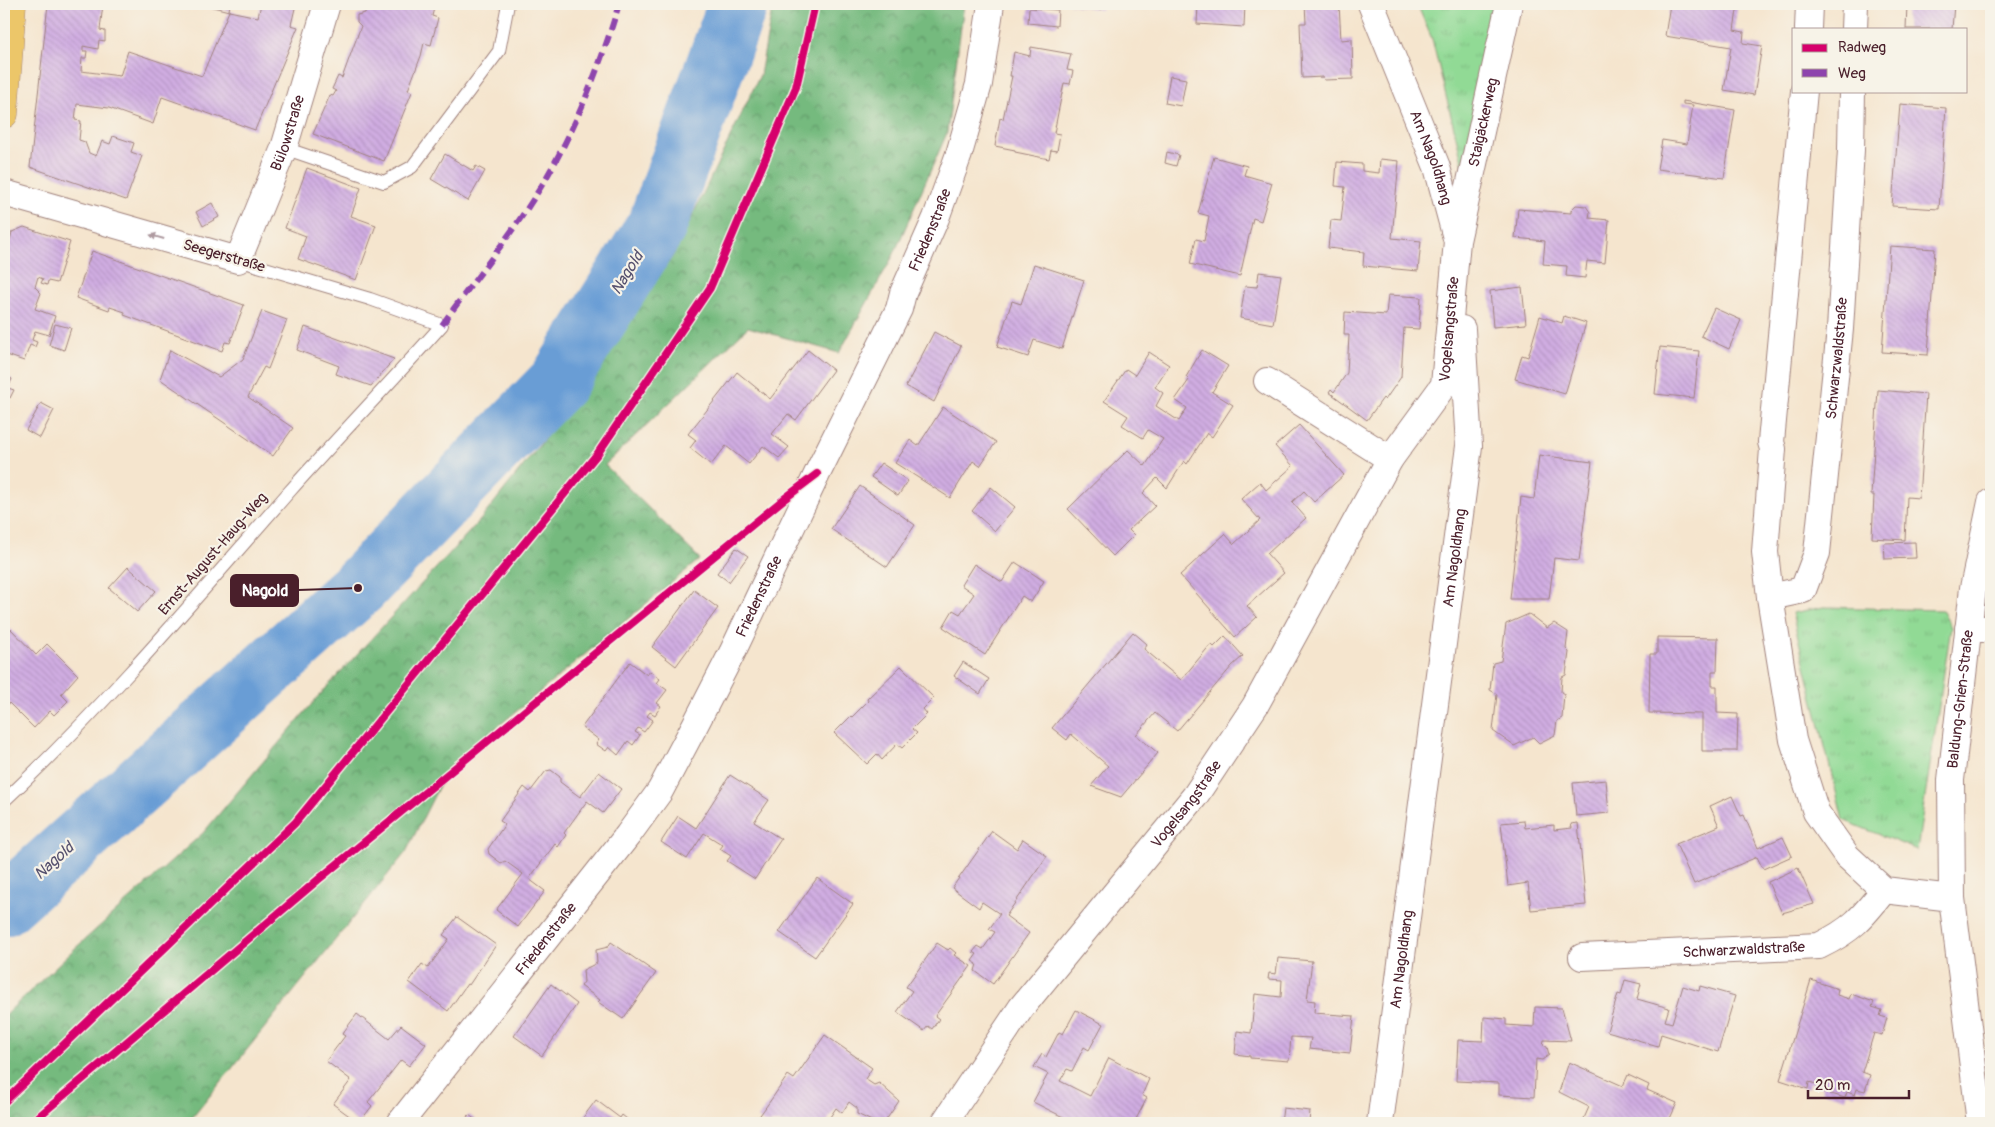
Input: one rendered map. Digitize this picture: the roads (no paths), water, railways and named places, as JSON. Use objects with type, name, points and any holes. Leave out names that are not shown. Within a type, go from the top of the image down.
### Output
[{"type":"main road","points":[[4,114],[12,4]]},
{"type":"street","name":"Bülowstraße","points":[[238,260],[284,148],[327,4]]},
{"type":"street","name":"Friedenstraße","points":[[400,1123],[628,835],[660,791],[694,727],[732,654],[817,474],[899,309],[936,218],[959,154],[979,84],[991,4]]},
{"type":"street","name":"Am Nagoldhang","points":[[1371,4],[1437,167],[1457,241],[1468,446],[1380,1123]]},
{"type":"street","name":"Staigäckerweg","points":[[1457,241],[1509,4]]},
{"type":"street","points":[[1808,28],[1809,4]]},
{"type":"street","points":[[1854,28],[1855,4]]},
{"type":"street","points":[[1804,92],[1771,442],[1773,448],[1765,552],[1770,597],[1793,740],[1816,812],[1847,856],[1884,890],[1952,898],[1980,1123]]},
{"type":"street","name":"Schwarzwaldstraße","points":[[1770,597],[1802,590],[1817,553],[1840,329],[1852,92]]},
{"type":"street","name":"Seegerstraße","points":[[4,193],[238,260]]},
{"type":"street","name":"Vogelsangstraße","points":[[944,1123],[1021,1008],[1195,796],[1255,706],[1390,459],[1444,385],[1457,241]]},
{"type":"street","points":[[1267,381],[1390,459]]},
{"type":"street","name":"Baldung-Grien-Straße","points":[[1952,898],[1950,780],[1979,629],[1974,588],[1991,502]]},
{"type":"street","name":"Schwarzwaldstraße","points":[[1582,957],[1819,946],[1842,935],[1862,918],[1884,890]]},
{"type":"lane","points":[[284,148],[384,182],[412,167],[499,51],[508,4]]},
{"type":"lane","name":"Seegerstraße","points":[[238,260],[370,299],[442,325]]},
{"type":"lane","name":"Ernst-August-Haug-Weg","points":[[4,801],[58,750],[155,645],[290,491],[442,325]]},
{"type":"waterway","name":"Nagold","points":[[4,906],[358,588],[558,382],[657,225],[738,4]]},
{"type":"place","name":"Nagold","points":[[358,588]]}]
